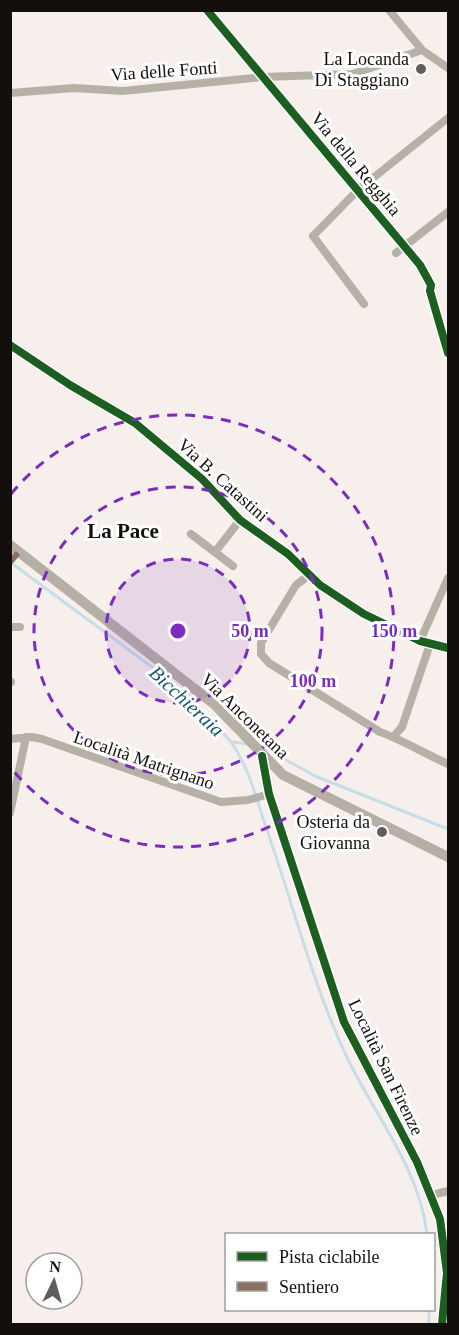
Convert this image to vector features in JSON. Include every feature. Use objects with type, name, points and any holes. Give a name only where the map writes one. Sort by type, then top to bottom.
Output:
[{"type":"main road","name":"Via Anconetana","points":[[10,545],[214,704],[246,735],[262,756],[294,782],[448,857]]},
{"type":"street","name":"Via della Regghia","points":[[207,10],[406,246],[431,285],[430,291],[448,353]]},
{"type":"street","points":[[389,10],[422,50],[448,68]]},
{"type":"street","name":"Via delle Fonti","points":[[10,93],[74,88],[123,91],[263,77],[352,74],[422,50]]},
{"type":"street","points":[[364,304],[313,236],[358,190],[448,118]]},
{"type":"street","points":[[396,253],[448,212]]},
{"type":"street","name":"Via B. Catastini","points":[[10,345],[135,423],[202,479],[240,520],[288,554],[308,576],[364,614],[420,641],[448,648]]},
{"type":"street","points":[[214,552],[240,520]]},
{"type":"street","points":[[191,534],[233,566]]},
{"type":"street","points":[[308,576],[296,585],[261,643],[261,654],[269,663],[380,732],[394,736],[410,747],[448,764]]},
{"type":"street","points":[[420,641],[448,578]]},
{"type":"street","points":[[10,627],[20,627]]},
{"type":"street","points":[[394,736],[402,727],[430,644]]},
{"type":"street","points":[[10,813],[26,737]]},
{"type":"street","name":"Località Matrignano","points":[[10,739],[26,737],[42,740],[207,799],[232,802],[266,794]]},
{"type":"street","name":"Località San Firenze","points":[[262,756],[266,794],[344,1022],[432,1195],[441,1219],[446,1255],[442,1324]]},
{"type":"street","points":[[432,1195],[448,1191]]},
{"type":"waterway","name":"Bicchieraia","points":[[10,562],[160,673],[231,742],[249,744]]},
{"type":"waterway","points":[[231,742],[252,784],[333,1026],[356,1076],[405,1163],[415,1186],[427,1233]]},
{"type":"waterway","name":"Bicchieraia","points":[[259,745],[315,776],[448,829]]},
{"type":"waterway","points":[[429,1311],[429,1324]]},
{"type":"marked path","points":[[10,562],[18,553]]},
{"type":"cycle path","points":[[207,10],[420,265],[431,285],[430,291],[448,353]]},
{"type":"cycle path","points":[[10,345],[70,385],[135,423],[202,479],[240,520],[288,554],[320,585],[364,614],[420,641],[448,648]]},
{"type":"cycle path","points":[[262,756],[269,794],[344,1022],[417,1162],[440,1219],[447,1273],[442,1324]]},
{"type":"place","name":"La Locanda Di Staggiano","points":[[421,69]]},
{"type":"place","name":"Osteria da Giovanna","points":[[382,832]]},
{"type":"district","name":"La Pace","points":[[123,531]]}]
